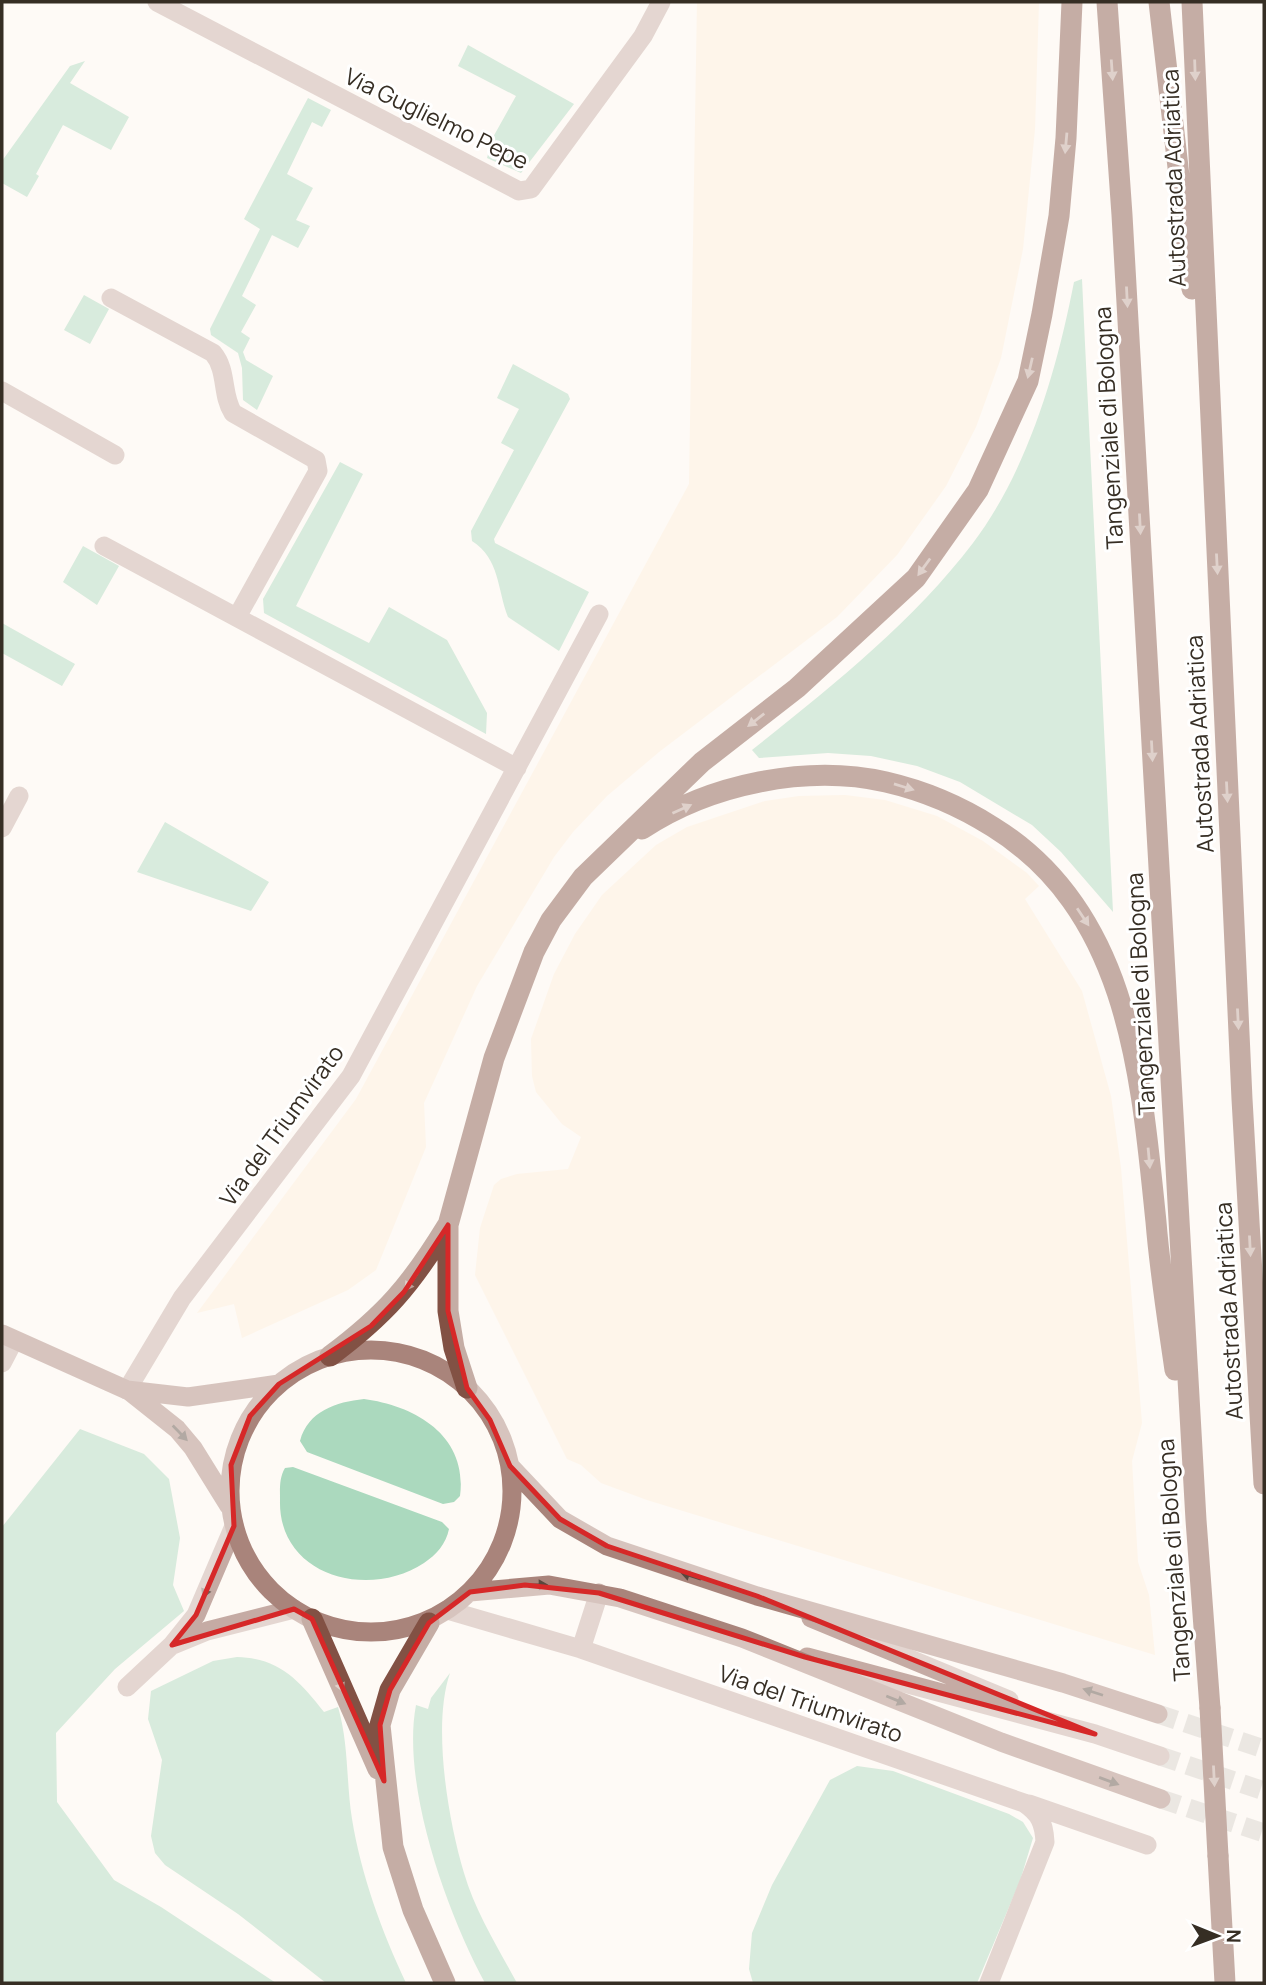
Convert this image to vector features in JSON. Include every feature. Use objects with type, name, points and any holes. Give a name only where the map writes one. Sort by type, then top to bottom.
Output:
[{"type":"highway","points":[[467,1388],[454,1349],[448,1311],[448,1225],[494,1058],[534,952],[568,897],[603,856],[702,762],[797,688],[916,578],[978,490],[1027,381],[1042,314],[1059,216],[1072,2]]},
{"type":"highway","name":"Tangenziale di Bologna","points":[[1107,2],[1123,229],[1225,1983]]},
{"type":"highway","points":[[1159,2],[1211,447]]},
{"type":"highway","name":"Autostrada Adriatica","points":[[1192,2],[1242,1099],[1264,1484]]},
{"type":"highway","points":[[603,856],[646,827],[718,794],[794,778],[832,775],[869,778],[936,797],[970,813],[1010,838],[1040,863],[1070,898],[1090,928],[1110,967],[1125,1011],[1146,1118],[1158,1252],[1196,1520]]},
{"type":"highway","points":[[330,1356],[371,1326],[404,1292],[448,1225]]},
{"type":"highway","points":[[303,1614],[384,1780]]},
{"type":"highway","points":[[429,1623],[390,1690],[380,1725],[384,1780],[396,1857],[413,1910],[445,1983]]},
{"type":"highway","points":[[1215,1983],[1221,1898]]},
{"type":"main road","points":[[8,1337],[127,1390],[185,1438],[233,1517],[256,1570],[303,1614],[359,1633],[408,1630],[429,1623],[470,1592],[490,1568],[507,1528],[511,1508],[510,1466],[490,1420],[467,1388],[433,1365],[402,1354],[364,1350],[330,1356],[305,1367],[278,1384],[250,1416],[231,1465],[233,1517]]},
{"type":"main road","points":[[127,1390],[188,1397],[278,1384]]},
{"type":"main road","name":"Via del Triumvirato","points":[[510,1466],[545,1507],[589,1538],[643,1560],[757,1596],[1063,1683],[1158,1714]]},
{"type":"main road","name":"Via del Triumvirato","points":[[470,1592],[549,1585],[599,1592],[742,1638],[1001,1742],[1161,1799]]},
{"type":"street","name":"Via Guglielmo Pepe","points":[[157,2],[519,191],[531,189],[643,36],[661,2]]},
{"type":"street","points":[[111,298],[213,354],[220,362],[227,402],[233,413],[316,460],[318,471],[237,617]]},
{"type":"street","points":[[2,391],[115,455]]},
{"type":"street","points":[[104,546],[517,768]]},
{"type":"street","name":"Via del Triumvirato","points":[[127,1390],[182,1298],[351,1076],[599,614]]},
{"type":"street","points":[[2,828],[19,796]]},
{"type":"street","points":[[2,1363],[8,1337]]},
{"type":"street","points":[[127,1687],[172,1645],[196,1615],[233,1517]]},
{"type":"street","points":[[581,1649],[599,1592]]},
{"type":"street","name":"Via del Triumvirato","points":[[757,1596],[1095,1734]]},
{"type":"street","name":"Via del Triumvirato","points":[[447,1610],[581,1649],[1147,1845]]},
{"type":"street","points":[[172,1645],[207,1631],[303,1614]]},
{"type":"street","name":"Via del Triumvirato","points":[[742,1638],[1095,1734],[1160,1756]]},
{"type":"street","points":[[989,1983],[1045,1842],[1041,1818],[1024,1803]]},
{"type":"highlighted area","points":[[448,1225],[448,1311],[467,1388],[490,1420],[510,1466],[560,1519],[607,1546],[757,1596],[1095,1734],[805,1657],[599,1593],[525,1585],[470,1592],[429,1623],[390,1690],[380,1725],[384,1781],[312,1619],[294,1609],[172,1645],[196,1615],[234,1526],[231,1465],[250,1416],[279,1384],[371,1326],[404,1292]]},
{"type":"shaded area","points":[[697,2],[1039,2],[1035,129],[1023,249],[1001,358],[976,427],[946,486],[897,555],[837,617],[659,752],[607,796],[554,857],[477,986],[424,1103],[426,1147],[376,1270],[348,1290],[242,1338],[234,1304],[197,1313],[356,1099],[689,484]]},
{"type":"shaded area","points":[[845,795],[885,800],[937,816],[983,841],[1027,873],[1039,886],[1025,899],[1082,991],[1111,1096],[1121,1168],[1142,1423],[1132,1461],[1138,1562],[1149,1595],[1155,1655],[647,1500],[601,1483],[581,1465],[567,1459],[475,1275],[480,1228],[494,1185],[501,1179],[517,1174],[568,1169],[581,1137],[562,1124],[536,1092],[532,1076],[531,1039],[554,974],[575,934],[602,895],[656,845],[687,827],[765,801],[799,796]]},
{"type":"green space","points":[[468,45],[574,104],[521,173],[487,158],[492,139],[516,96],[458,66]]},
{"type":"green space","points":[[85,61],[70,83],[129,117],[111,150],[63,125],[36,174],[39,176],[27,197],[2,183],[2,161],[70,66]]},
{"type":"green space","points":[[308,98],[331,110],[322,127],[312,122],[287,174],[313,188],[296,220],[310,226],[298,248],[272,235],[242,296],[256,305],[241,332],[250,338],[243,352],[246,360],[273,376],[257,410],[243,400],[242,368],[238,353],[211,335],[210,329],[260,229],[244,219]]},
{"type":"green space","points":[[1082,279],[1113,912],[1061,852],[1032,825],[960,782],[917,766],[871,756],[828,753],[759,758],[752,750],[841,678],[897,627],[973,543],[1010,484],[1025,452],[1059,350],[1074,282]]},
{"type":"green space","points":[[84,295],[109,309],[90,344],[64,330]]},
{"type":"green space","points":[[513,364],[568,394],[570,399],[494,539],[495,543],[589,592],[559,651],[508,617],[493,566],[481,548],[472,541],[471,531],[514,450],[501,443],[519,409],[497,398]]},
{"type":"green space","points":[[340,462],[363,474],[296,606],[369,643],[389,607],[447,640],[487,713],[486,734],[264,613],[263,599]]},
{"type":"green space","points":[[83,546],[119,566],[97,605],[63,582]]},
{"type":"green space","points":[[2,623],[75,664],[62,686],[2,653]]},
{"type":"green space","points":[[165,822],[269,882],[251,911],[137,872]]},
{"type":"green space","points":[[364,1399],[402,1409],[419,1417],[447,1441],[456,1457],[460,1475],[460,1496],[454,1502],[443,1504],[307,1452],[300,1441],[309,1422],[316,1415],[343,1403]]},
{"type":"green space","points":[[80,1429],[144,1454],[169,1479],[180,1538],[173,1585],[184,1611],[115,1669],[56,1733],[57,1802],[114,1880],[161,1907],[276,1983],[2,1983],[2,1527]]},
{"type":"green space","points":[[293,1467],[442,1522],[449,1529],[446,1540],[428,1560],[402,1574],[378,1579],[353,1579],[330,1574],[310,1563],[294,1547],[283,1526],[281,1480],[285,1468]]},
{"type":"green space","points":[[237,1657],[252,1658],[276,1666],[297,1681],[324,1712],[338,1707],[344,1735],[352,1819],[361,1861],[381,1923],[406,1983],[326,1983],[238,1914],[165,1865],[155,1853],[151,1836],[162,1760],[148,1719],[151,1691],[213,1661]]},
{"type":"green space","points":[[450,1673],[442,1719],[442,1745],[448,1800],[458,1851],[474,1901],[517,1983],[485,1983],[456,1921],[421,1810],[413,1737],[416,1705],[428,1709],[431,1698]]},
{"type":"green space","points":[[857,1766],[893,1771],[1009,1814],[1023,1822],[1033,1838],[1020,1881],[977,1983],[753,1983],[749,1969],[752,1933],[772,1885],[830,1780]]},
{"type":"tunnel","points":[[1158,1714],[1264,1749]]},
{"type":"tunnel","points":[[1160,1756],[1264,1791]]},
{"type":"tunnel","points":[[1161,1799],[1264,1833]]}]
